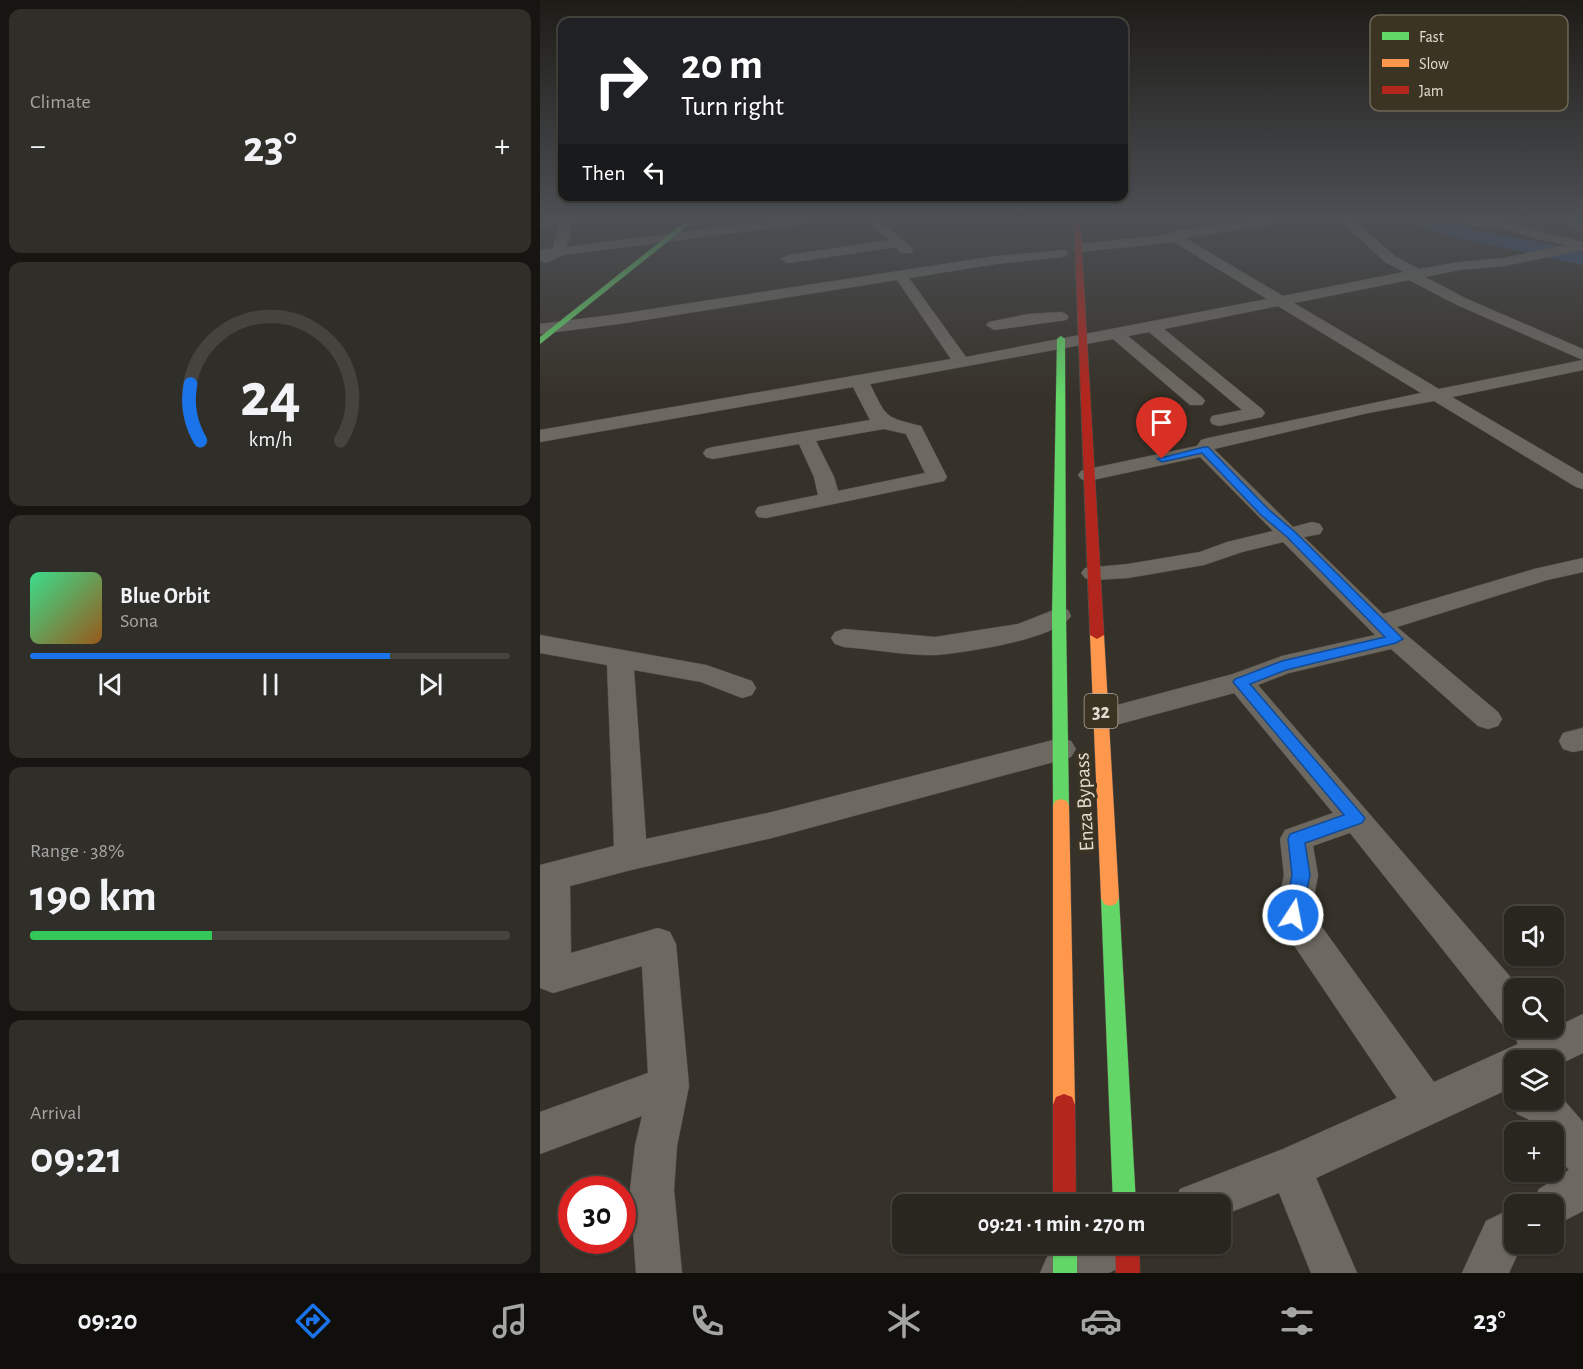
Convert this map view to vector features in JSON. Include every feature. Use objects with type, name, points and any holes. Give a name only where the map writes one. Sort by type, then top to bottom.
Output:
[{"type":"main road","points":[[540,340],[620,277]]},
{"type":"main road","name":"Enza Bypass","points":[[1080,277],[1088,476],[1125,1194]]},
{"type":"main road","name":"Enza Bypass","points":[[1061,312],[1059,616],[1065,1194]]},
{"type":"main road","points":[[1127,1254],[1128,1273]]},
{"type":"street","points":[[540,329],[892,277]]},
{"type":"street","points":[[902,277],[962,363]]},
{"type":"street","points":[[1243,277],[1583,483]]},
{"type":"street","points":[[540,436],[1062,345],[1402,277]]},
{"type":"street","points":[[1418,277],[1462,302],[1583,355]]},
{"type":"street","points":[[994,325],[1061,312]]},
{"type":"street","points":[[1151,326],[1256,413],[1220,420]]},
{"type":"street","points":[[1116,334],[1196,401]]},
{"type":"street","points":[[1088,476],[1204,450],[1209,444],[1368,408],[1583,365]]},
{"type":"street","points":[[859,380],[876,415],[884,423]]},
{"type":"street","points":[[713,453],[884,423],[914,430],[938,477],[766,512]]},
{"type":"street","points":[[805,437],[824,477],[830,499]]},
{"type":"street","points":[[1204,450],[1264,512],[1302,532],[1387,631],[1488,719]]},
{"type":"street","points":[[1093,573],[1128,571],[1204,558],[1235,547],[1302,532]]},
{"type":"street","points":[[1101,719],[1240,682],[1542,574],[1583,565]]},
{"type":"street","points":[[844,638],[935,646],[968,640],[982,641],[1023,632],[1059,616]]},
{"type":"street","points":[[540,644],[705,674],[742,688]]},
{"type":"street","points":[[620,657],[631,856]]},
{"type":"street","points":[[1240,682],[1504,998]]},
{"type":"street","points":[[659,1273],[652,1190],[656,1146],[669,1086],[658,944],[553,976],[546,879],[631,856],[772,825],[1061,748]]},
{"type":"street","points":[[1356,818],[1296,839],[1301,875],[1293,915],[1427,1107]]},
{"type":"street","points":[[1221,1194],[1290,1168],[1504,1071]]},
{"type":"street","points":[[540,1133],[669,1086]]},
{"type":"street","points":[[1546,1110],[1583,1155]]},
{"type":"street","points":[[1290,1168],[1334,1273]]},
{"type":"street","points":[[1564,1198],[1583,1186]]},
{"type":"street","points":[[1485,1273],[1504,1236]]},
{"type":"street","points":[[1064,1265],[1092,1254]]},
{"type":"traffic: fast","points":[[540,341],[620,277]]},
{"type":"traffic: fast","points":[[1061,339],[1059,616],[1061,806]]},
{"type":"traffic: fast","points":[[1110,898],[1125,1194]]},
{"type":"traffic: fast","points":[[1065,1254],[1065,1273]]},
{"type":"traffic: slow","points":[[1097,635],[1110,898]]},
{"type":"traffic: slow","points":[[1061,806],[1064,1105]]},
{"type":"traffic: jam","points":[[1080,277],[1097,635]]},
{"type":"traffic: jam","points":[[1064,1105],[1065,1194]]},
{"type":"traffic: jam","points":[[1127,1254],[1128,1273]]},
{"type":"route","points":[[1162,459],[1204,450],[1264,512],[1291,534],[1378,624],[1396,639],[1282,666],[1240,682],[1356,818],[1296,839],[1301,875],[1293,915]]}]
